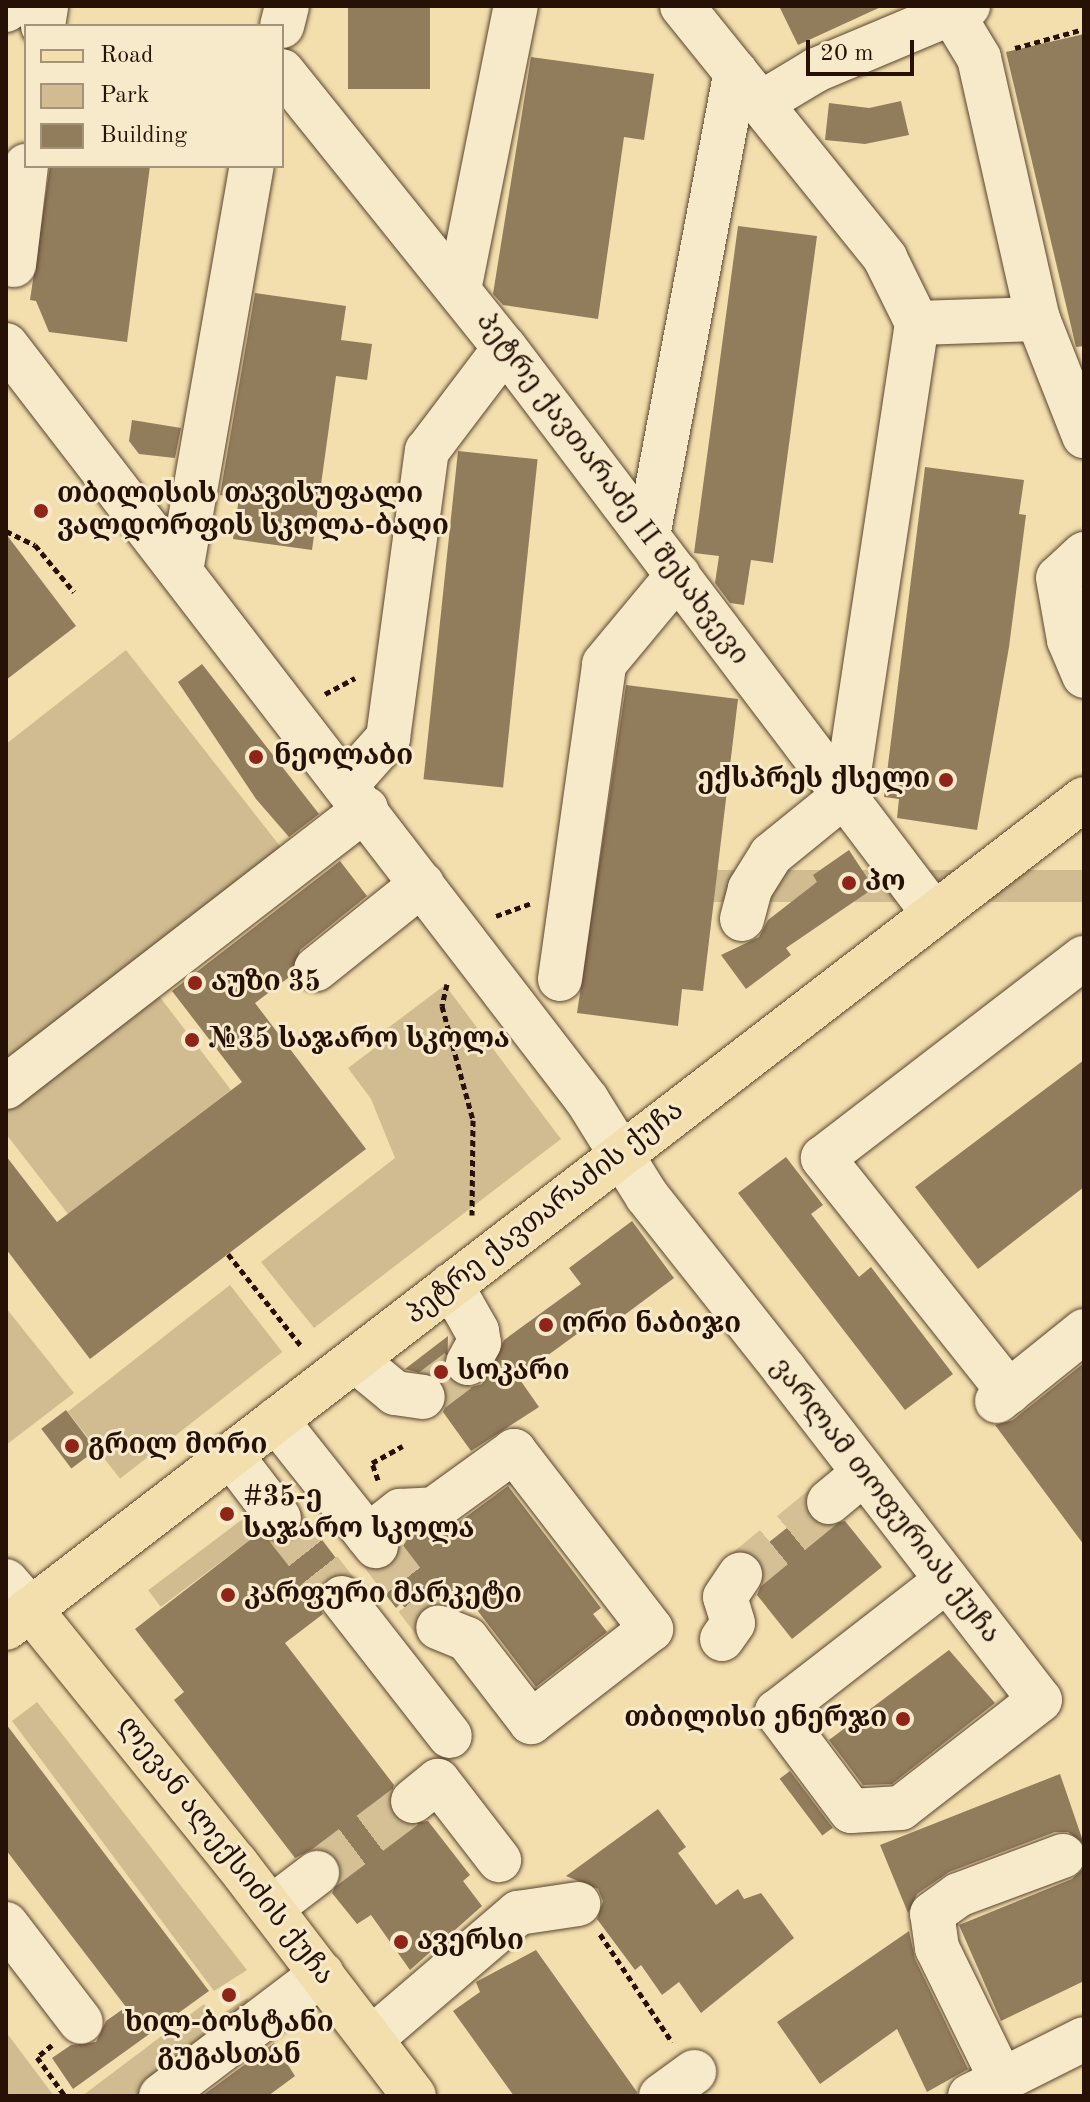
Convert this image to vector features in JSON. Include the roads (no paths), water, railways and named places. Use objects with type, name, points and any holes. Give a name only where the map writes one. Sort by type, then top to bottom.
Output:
[{"type":"main road","name":"პეტრე ქავთარაძის ქუჩა","points":[[14,1606],[231,1455],[1084,799]]},
{"type":"main road","name":"ლევან ალექსიძის ქუჩა","points":[[14,1606],[271,1908],[414,2096]]},
{"type":"street","points":[[459,290],[516,6]]},
{"type":"street","points":[[682,6],[885,258],[917,323],[846,794],[771,855],[750,889],[742,919]]},
{"type":"street","points":[[748,87],[816,70],[961,11],[979,58],[1038,319],[1084,436]]},
{"type":"street","name":"პეტრე ქავთარაძე II შესახვევი","points":[[284,73],[505,348],[934,914]]},
{"type":"street","points":[[648,536],[748,87]]},
{"type":"street","points":[[14,265],[26,168]]},
{"type":"street","points":[[181,571],[252,168]]},
{"type":"street","points":[[917,323],[1038,319]]},
{"type":"street","name":"ვარლამ თოფურიას ქუჩა","points":[[6,345],[422,884],[623,1153],[647,1196],[864,1473],[947,1580],[1040,1700],[901,1808],[851,1811],[777,1712],[947,1580]]},
{"type":"street","points":[[6,1087],[356,797],[388,738],[427,451],[505,348]]},
{"type":"street","points":[[1084,554],[1058,578],[1069,640],[1084,676]]},
{"type":"street","points":[[560,979],[604,664],[678,575]]},
{"type":"street","points":[[316,969],[422,884]]},
{"type":"street","points":[[1084,958],[823,1158],[1003,1396],[1084,1331]]},
{"type":"street","points":[[451,1285],[477,1331],[479,1343],[468,1363]]},
{"type":"street","points":[[355,1360],[395,1393],[423,1397]]},
{"type":"street","points":[[276,1420],[382,1533],[400,1511],[434,1509],[514,1451],[651,1629],[531,1722],[467,1639],[438,1627]]},
{"type":"street","points":[[231,1455],[279,1518]]},
{"type":"street","points":[[829,1502],[864,1473]]},
{"type":"street","points":[[722,1639],[733,1623],[725,1597],[740,1575]]},
{"type":"street","points":[[342,1598],[450,1736]]},
{"type":"street","points":[[413,1801],[438,1781],[499,1860]]},
{"type":"street","points":[[1063,1856],[958,1895],[932,1914],[937,1948],[985,2087],[1084,2039]]},
{"type":"street","points":[[271,1908],[317,1873]]},
{"type":"street","points":[[371,2039],[518,1913],[578,1904]]},
{"type":"street","points":[[6,1924],[81,2022]]},
{"type":"street","points":[[161,2096],[322,1974]]},
{"type":"tunnel","points":[[423,1397],[468,1363]]},
{"type":"tunnel","points":[[740,1575],[829,1502]]},
{"type":"tunnel","points":[[279,1518],[342,1598]]},
{"type":"tunnel","points":[[376,1546],[438,1627]]},
{"type":"tunnel","points":[[317,1873],[413,1801]]},
{"type":"place","name":"თბილისის თავისუფალი ვალდორფის სკოლა-ბაღი","points":[[41,511]]},
{"type":"place","name":"ნეოლაბი","points":[[256,757]]},
{"type":"place","name":"ექსპრეს ქსელი","points":[[946,780]]},
{"type":"place","name":"პო","points":[[849,883]]},
{"type":"place","name":"აუზი 35","points":[[195,983]]},
{"type":"place","name":"№35 საჯარო სკოლა","points":[[192,1040]]},
{"type":"place","name":"ორი ნაბიჯი","points":[[546,1325]]},
{"type":"place","name":"სოკარი","points":[[441,1372]]},
{"type":"place","name":"გრილ მორი","points":[[72,1446]]},
{"type":"place","name":"#35-ე საჯარო სკოლა","points":[[227,1514]]},
{"type":"place","name":"კარფური მარკეტი","points":[[228,1595]]},
{"type":"place","name":"თბილისი ენერჯი","points":[[903,1719]]},
{"type":"place","name":"ავერსი","points":[[401,1942]]},
{"type":"place","name":"ხილ-ბოსტანი გუგასთან","points":[[229,1995]]}]
